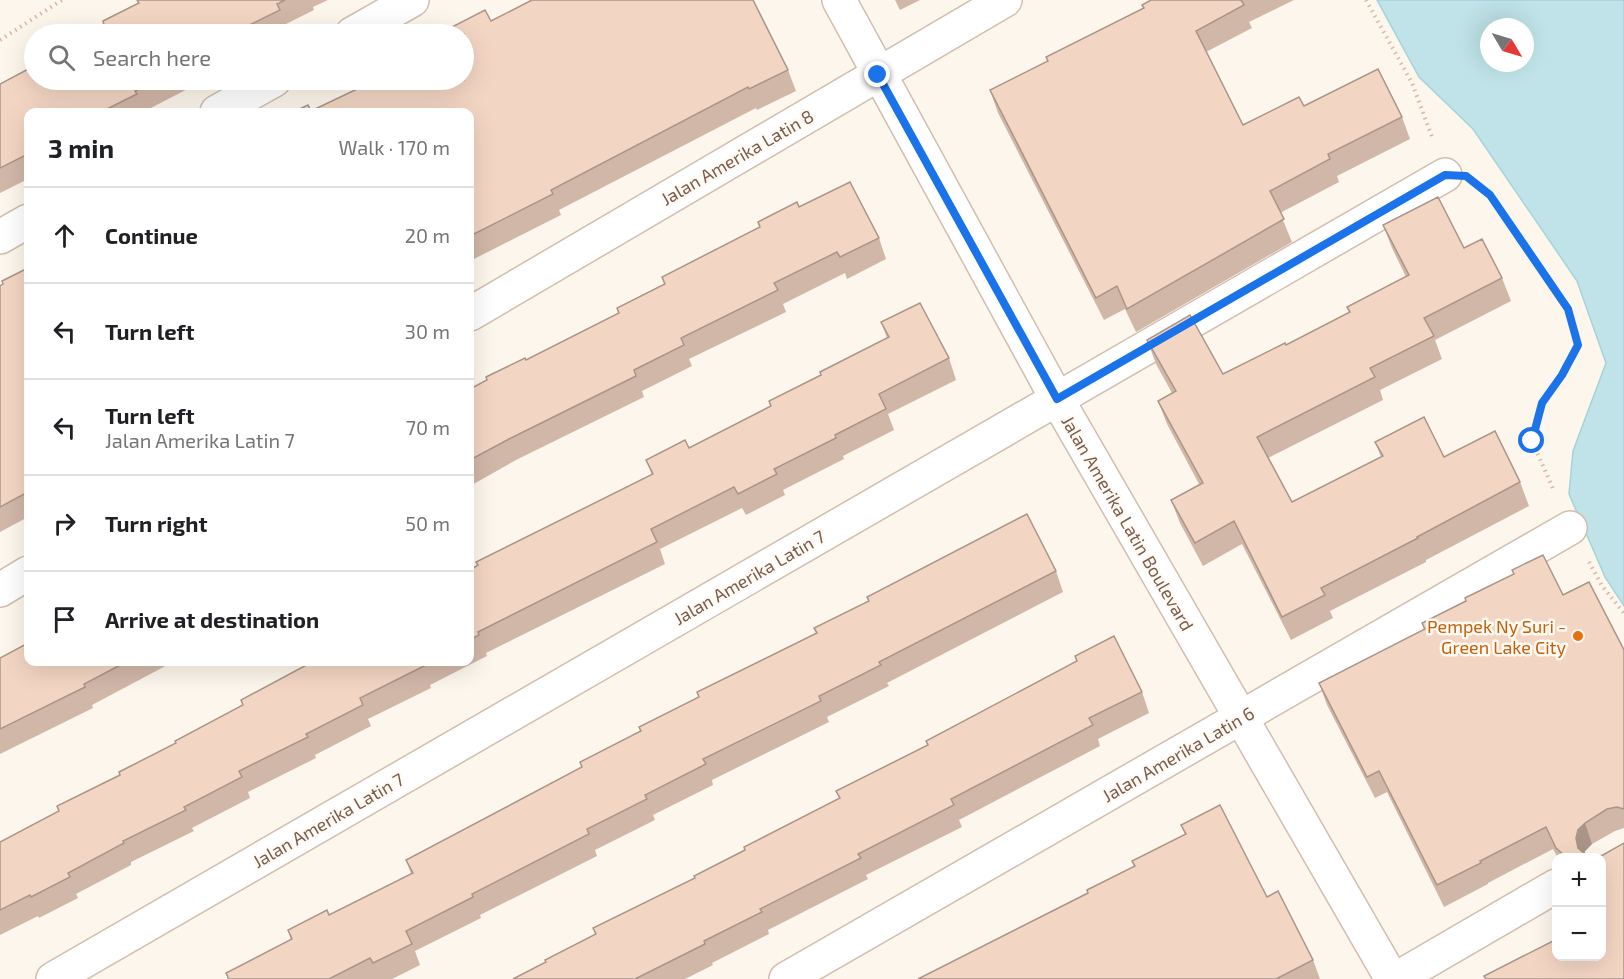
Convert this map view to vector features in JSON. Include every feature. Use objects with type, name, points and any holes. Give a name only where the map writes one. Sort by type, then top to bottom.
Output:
[{"type":"street","points":[[370,24],[412,0]]},
{"type":"street","name":"Jalan Amerika Latin Boulevard","points":[[839,0],[1057,399],[1240,718],[1394,979]]},
{"type":"street","name":"Jalan Amerika Latin 8","points":[[474,312],[1005,0]]},
{"type":"street","points":[[224,108],[256,90]]},
{"type":"street","name":"Jalan Amerika Latin 7","points":[[53,979],[1445,175]]},
{"type":"street","points":[[0,237],[24,223]]},
{"type":"street","name":"Jalan Amerika Latin 6","points":[[786,979],[1570,528]]},
{"type":"street","points":[[0,590],[24,575]]},
{"type":"street","points":[[1394,979],[1552,889]]},
{"type":"path","points":[[25,24],[62,0]]},
{"type":"path","points":[[1366,0],[1412,83],[1445,175],[1466,176],[1490,195],[1568,309],[1578,345],[1562,375],[1542,403],[1532,441],[1570,528],[1602,586],[1624,613]]},
{"type":"path","points":[[0,40],[24,25]]},
{"type":"water","points":[[1377,0],[1624,0],[1624,606],[1605,577],[1569,494],[1573,451],[1606,363],[1577,281],[1473,129],[1419,77]]},
{"type":"building","points":[[137,0],[285,0],[277,4],[280,10],[251,24],[104,24],[103,21],[139,3]]},
{"type":"building","points":[[532,0],[753,0],[788,70],[749,89],[748,87],[551,190],[553,194],[474,234],[474,108],[317,108],[355,90],[474,90],[474,24],[458,24],[485,10],[491,21]]},
{"type":"building","points":[[1151,0],[1241,0],[1244,5],[1196,31],[1243,125],[1299,97],[1304,106],[1378,69],[1402,117],[1328,154],[1330,159],[1270,191],[1284,219],[1127,309],[1117,286],[1096,298],[990,90],[1048,61],[1046,57],[1144,8],[1142,5]]},
{"type":"building","points":[[24,71],[24,90],[137,90],[135,91],[137,94],[109,108],[24,108],[24,156],[0,168],[0,84]]},
{"type":"building","points":[[850,182],[879,238],[840,257],[837,252],[774,283],[778,290],[681,338],[684,345],[634,370],[636,376],[474,458],[474,387],[487,380],[486,377],[525,358],[526,360],[619,313],[617,308],[665,284],[662,277],[760,227],[758,222],[797,202],[799,207]]},
{"type":"building","points":[[1438,197],[1464,248],[1482,239],[1502,278],[1424,318],[1434,336],[1370,368],[1375,377],[1257,437],[1292,502],[1383,456],[1375,442],[1424,417],[1444,457],[1495,431],[1520,482],[1321,588],[1325,595],[1282,617],[1234,521],[1195,543],[1171,500],[1203,483],[1158,401],[1176,391],[1147,340],[1190,315],[1223,374],[1285,343],[1286,345],[1350,312],[1347,307],[1409,275],[1383,225]]},
{"type":"building","points":[[24,270],[24,494],[0,507],[0,286],[3,284],[2,281]]},
{"type":"building","points":[[920,303],[949,358],[879,394],[886,409],[835,435],[836,438],[774,469],[777,474],[738,494],[734,487],[651,529],[657,542],[478,632],[479,635],[474,638],[474,568],[478,565],[476,562],[653,474],[646,460],[685,440],[689,448],[771,406],[769,401],[889,337],[881,322]]},
{"type":"building","points":[[1027,514],[1056,571],[879,662],[881,665],[819,696],[821,701],[703,759],[706,764],[645,795],[647,799],[587,829],[589,834],[406,931],[412,944],[373,963],[370,958],[329,979],[229,979],[226,973],[292,939],[288,930],[327,910],[329,915],[413,873],[406,860],[582,767],[580,762],[641,731],[639,727],[699,697],[697,692],[817,633],[814,628],[869,601],[867,597]]},
{"type":"building","points":[[1543,555],[1563,595],[1589,582],[1624,650],[1624,809],[1617,807],[1607,809],[1578,830],[1576,838],[1578,848],[1584,853],[1562,853],[1556,848],[1546,827],[1437,885],[1379,771],[1367,777],[1319,683],[1425,629],[1422,623],[1466,601],[1465,598],[1514,574],[1512,570]]},
{"type":"building","points":[[1114,636],[1142,692],[1089,718],[1093,725],[951,799],[954,805],[858,854],[861,858],[760,909],[762,912],[704,941],[705,944],[635,979],[513,979],[596,934],[593,928],[695,878],[694,876],[745,850],[744,847],[840,798],[836,791],[928,745],[926,741],[1077,661],[1075,656]]},
{"type":"building","points":[[24,645],[24,666],[118,666],[84,684],[85,687],[0,729],[0,658]]},
{"type":"building","points":[[305,666],[424,666],[360,698],[363,705],[306,734],[308,737],[239,771],[242,777],[184,807],[186,810],[123,841],[124,843],[68,873],[70,877],[0,910],[0,842],[59,811],[57,806],[120,775],[119,772],[243,705],[241,700]]},
{"type":"building","points":[[1220,805],[1267,897],[1278,891],[1313,960],[1276,979],[918,979],[1088,893],[1087,890],[1135,866],[1132,861],[1186,834],[1181,825]]},
{"type":"building","points":[[1624,843],[1624,979],[1486,979],[1484,976],[1552,942],[1552,961],[1606,961],[1606,853]]},
{"type":"place","name":"Pempek Ny Suri - Green Lake City","points":[[1578,636]]},
{"type":"route","points":[[878,75],[1057,399],[1445,175],[1466,176],[1490,195],[1568,309],[1578,345],[1562,375],[1542,403],[1532,441]]}]
